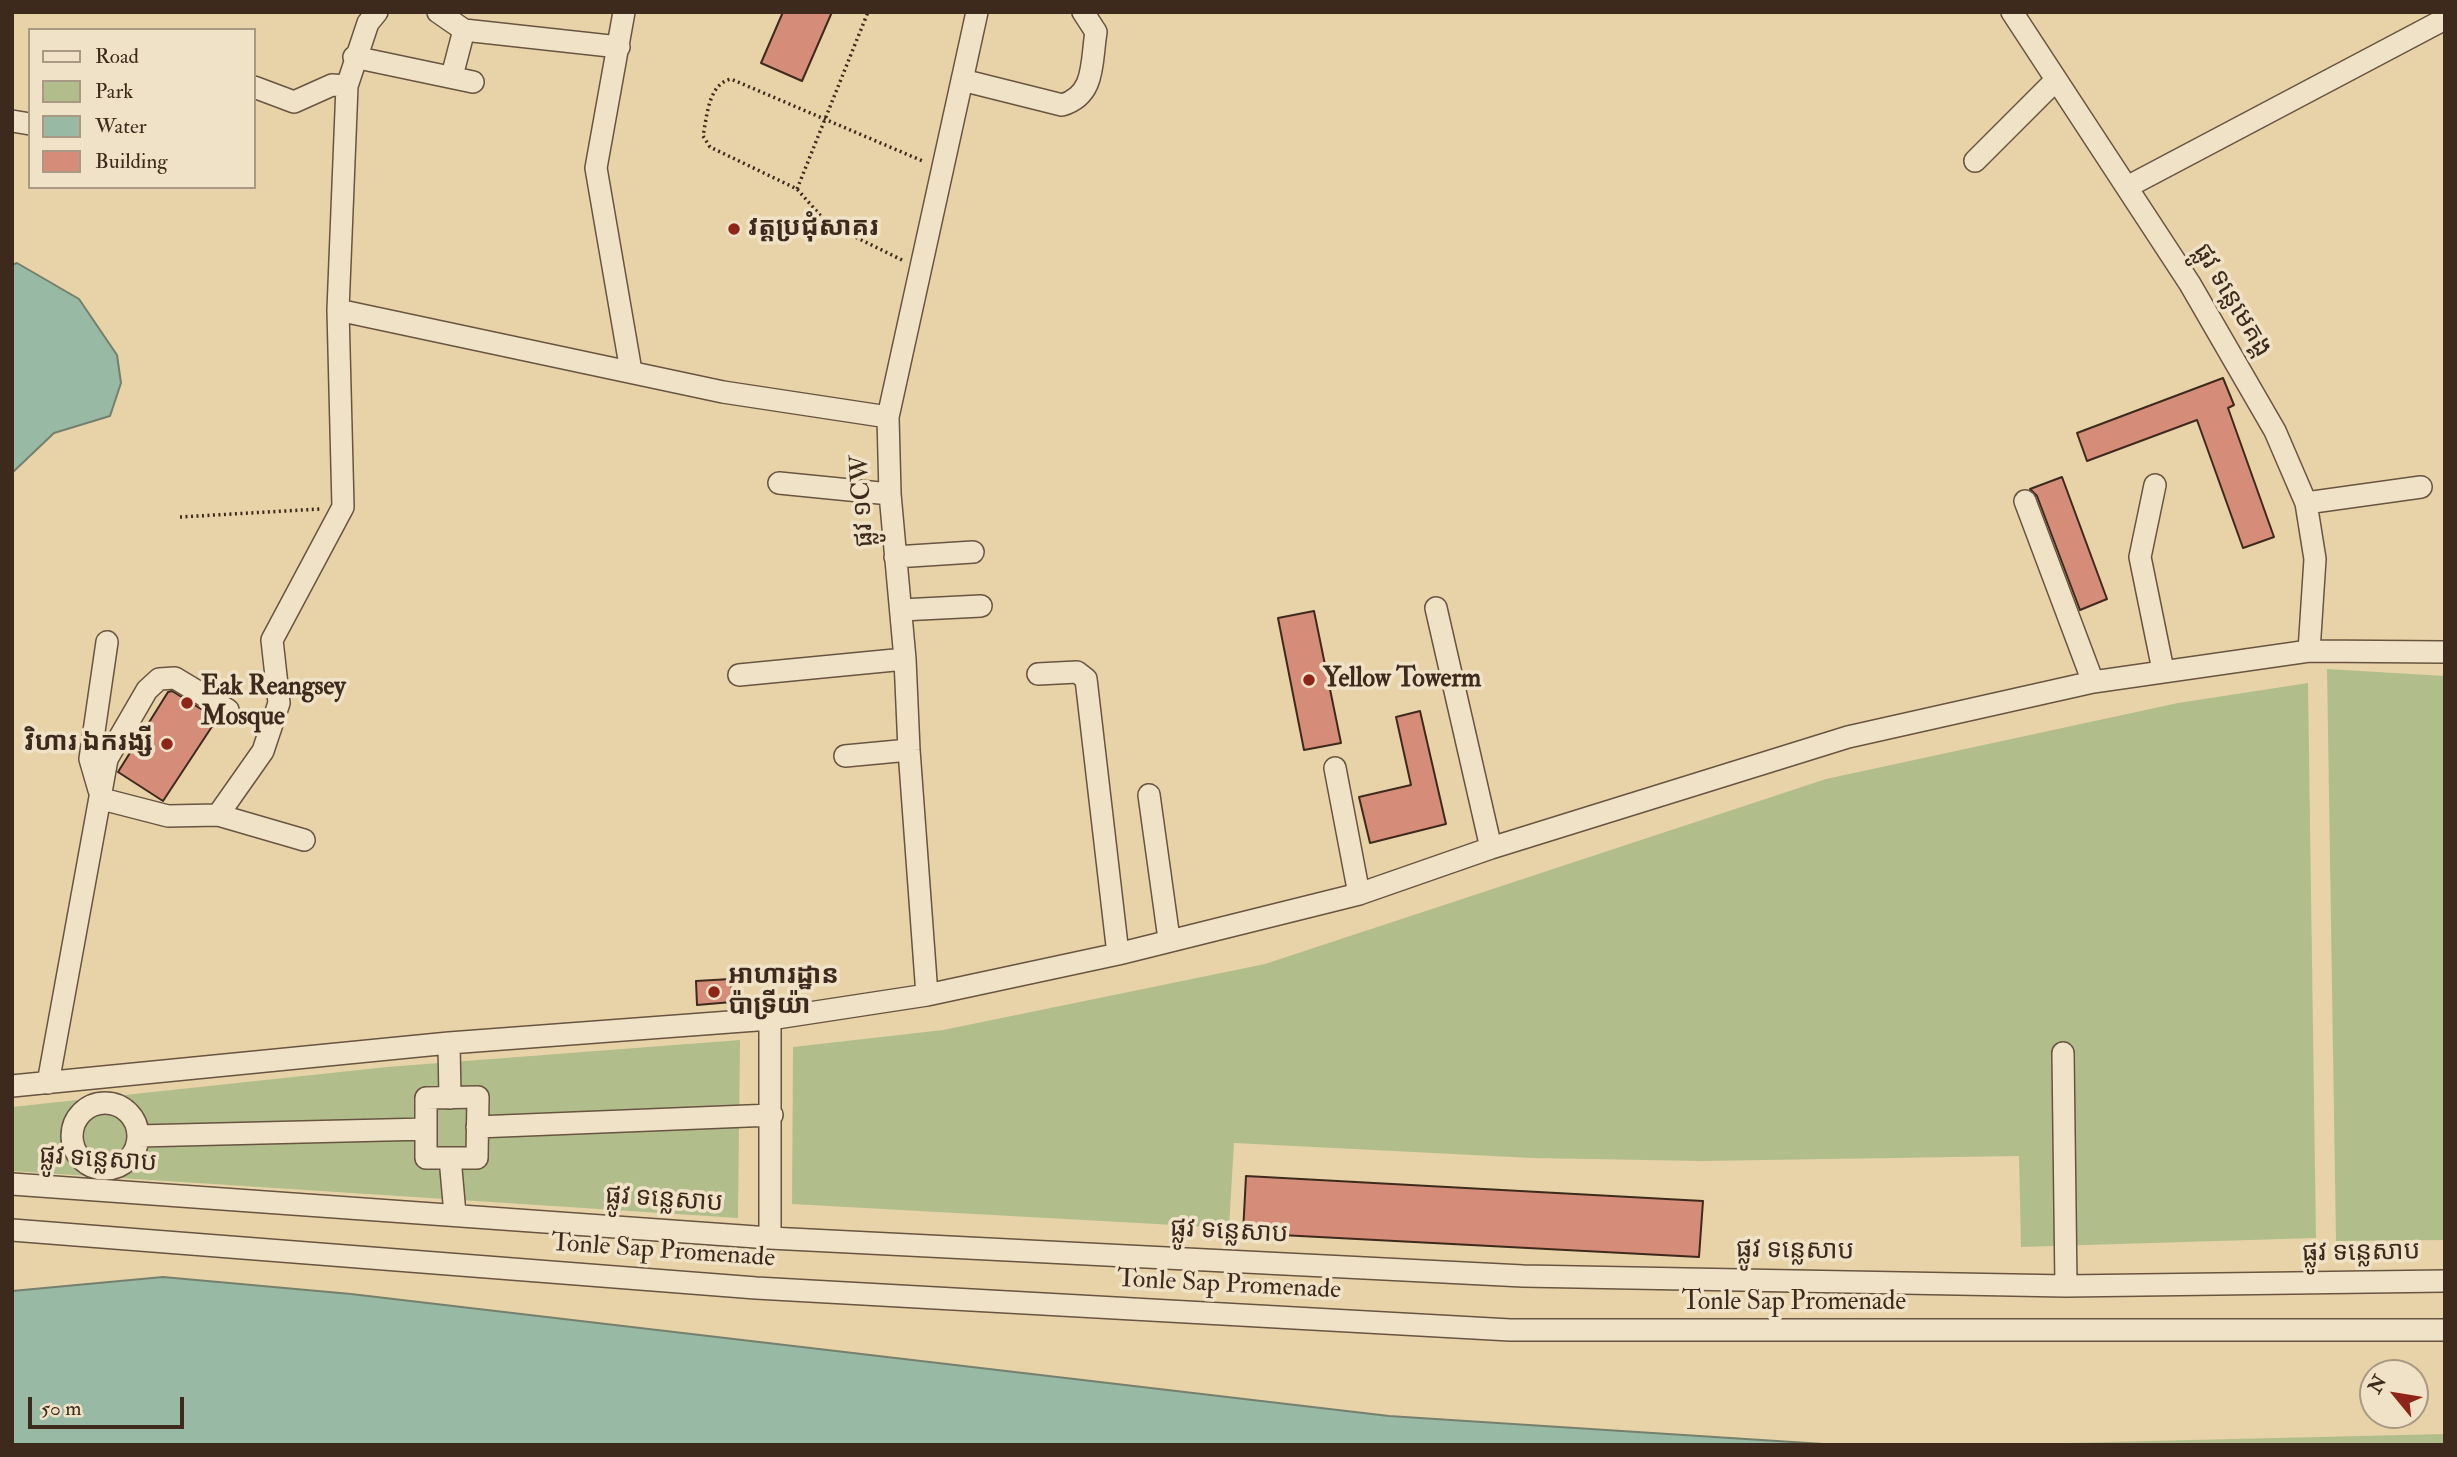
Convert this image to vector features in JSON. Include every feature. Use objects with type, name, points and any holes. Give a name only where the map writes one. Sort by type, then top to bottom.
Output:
[{"type":"street","points":[[218,816],[263,751],[279,703],[272,640],[343,507],[338,310],[347,86],[354,57],[368,23],[377,12]]},
{"type":"street","points":[[438,12],[464,30],[619,47]]},
{"type":"street","points":[[624,12],[596,168],[631,371]]},
{"type":"street","name":"ផ្លូវ ១CW","points":[[927,995],[905,659],[890,494],[888,417],[977,12]]},
{"type":"street","points":[[962,80],[1062,105],[1077,100],[1087,88],[1096,32],[1083,12]]},
{"type":"street","name":"ផ្លូវ ទន្លេមេគង្គ","points":[[2012,12],[2190,284],[2275,431],[2306,503],[2315,559],[2309,651]]},
{"type":"street","points":[[2127,187],[2445,19]]},
{"type":"street","points":[[452,76],[464,30]]},
{"type":"street","points":[[354,57],[473,82]]},
{"type":"street","points":[[1975,161],[2056,80]]},
{"type":"street","points":[[256,88],[295,102],[332,85],[347,86]]},
{"type":"street","points":[[338,310],[723,392],[888,417]]},
{"type":"street","points":[[779,483],[890,494]]},
{"type":"street","points":[[2155,485],[2140,557],[2163,670]]},
{"type":"street","points":[[2306,503],[2421,487]]},
{"type":"street","points":[[2025,500],[2093,682]]},
{"type":"street","points":[[895,556],[974,552]]},
{"type":"street","points":[[901,610],[981,607]]},
{"type":"street","points":[[1436,608],[1491,848]]},
{"type":"street","points":[[102,799],[90,759],[107,642]]},
{"type":"street","points":[[12,1086],[449,1043],[770,1019],[927,995],[1118,954],[1169,939],[1359,894],[1491,848],[1848,737],[2093,682],[2163,670],[2309,651],[2445,652]]},
{"type":"street","points":[[739,675],[905,659]]},
{"type":"street","points":[[1038,674],[1077,672],[1086,679],[1118,954]]},
{"type":"street","points":[[48,1083],[102,799],[107,759],[147,690],[159,679],[174,678],[228,710]]},
{"type":"street","points":[[845,756],[909,750]]},
{"type":"street","points":[[1335,768],[1359,894]]},
{"type":"street","points":[[1149,795],[1169,939]]},
{"type":"street","points":[[102,799],[168,816],[218,816],[303,840]]},
{"type":"street","points":[[770,1019],[770,1238]]},
{"type":"street","points":[[449,1043],[450,1098]]},
{"type":"street","points":[[2063,1053],[2066,1286]]},
{"type":"street","points":[[101,1076],[103,1103]]},
{"type":"street","points":[[478,1097],[477,1158],[426,1158],[426,1098],[450,1098],[478,1097]]},
{"type":"street","points":[[103,1103],[118,1105],[129,1113],[138,1136],[131,1156],[103,1179],[79,1156],[71,1135],[83,1110],[103,1103]]},
{"type":"street","points":[[477,1127],[772,1115]]},
{"type":"street","points":[[138,1136],[426,1129]]},
{"type":"street","points":[[450,1158],[455,1214]]},
{"type":"street","name":"ផ្លូវ ទន្លេសាប","points":[[12,1184],[103,1179],[455,1214],[770,1238],[1523,1276],[2066,1286],[2445,1281]]},
{"type":"street","name":"Tonle Sap Promenade","points":[[12,1230],[756,1288],[1510,1330],[2445,1330]]},
{"type":"path","points":[[797,189],[868,12]]},
{"type":"path","points":[[921,270],[827,223],[797,189],[710,147],[703,136],[714,92],[723,81],[731,79],[943,170]]},
{"type":"path","points":[[180,517],[343,507]]},
{"type":"green space","points":[[2327,669],[2445,676],[2445,1240],[2336,1241]]},
{"type":"green space","points":[[2308,683],[2316,1238],[2021,1247],[2019,1156],[1702,1161],[1532,1158],[1234,1143],[1229,1228],[792,1204],[793,1047],[943,1030],[1265,964],[1826,779],[2178,703]]},
{"type":"green space","points":[[740,1040],[738,1218],[12,1171],[12,1107],[387,1067]]},
{"type":"green space","points":[[2445,1434],[2445,1445],[1980,1445]]},
{"type":"water","points":[[17,263],[79,299],[117,355],[121,383],[110,416],[54,433],[12,473],[12,265]]},
{"type":"water","points":[[163,1277],[351,1294],[1389,1416],[1839,1445],[12,1445],[12,1291]]},
{"type":"building","points":[[783,12],[832,12],[802,81],[761,63]]},
{"type":"building","points":[[2223,378],[2234,405],[2228,408],[2274,537],[2243,548],[2197,420],[2087,461],[2077,433]]},
{"type":"building","points":[[2062,477],[2107,599],[2080,610],[2037,496],[2030,489]]},
{"type":"building","name":"Yellow Towerm","points":[[1314,611],[1341,743],[1304,750],[1278,618]]},
{"type":"building","name":"វិហារ ឯករង្សី","points":[[172,691],[217,719],[163,801],[118,772],[168,692]]},
{"type":"building","points":[[1420,711],[1446,824],[1370,843],[1359,797],[1411,785],[1396,717]]},
{"type":"building","name":"អាហារដ្ឋាន ប៉ាទ្រីយ៉ា","points":[[731,979],[732,1002],[697,1005],[696,981]]},
{"type":"building","points":[[1246,1176],[1703,1201],[1699,1257],[1243,1233]]},
{"type":"place","name":"វត្តប្រជុំសាគរ","points":[[734,229]]},
{"type":"place","name":"Yellow Towerm","points":[[1309,680]]},
{"type":"place","name":"Eak Reangsey Mosque","points":[[187,703]]},
{"type":"place","name":"វិហារ ឯករង្សី","points":[[167,744]]},
{"type":"place","name":"អាហារដ្ឋាន ប៉ាទ្រីយ៉ា","points":[[714,992]]}]
